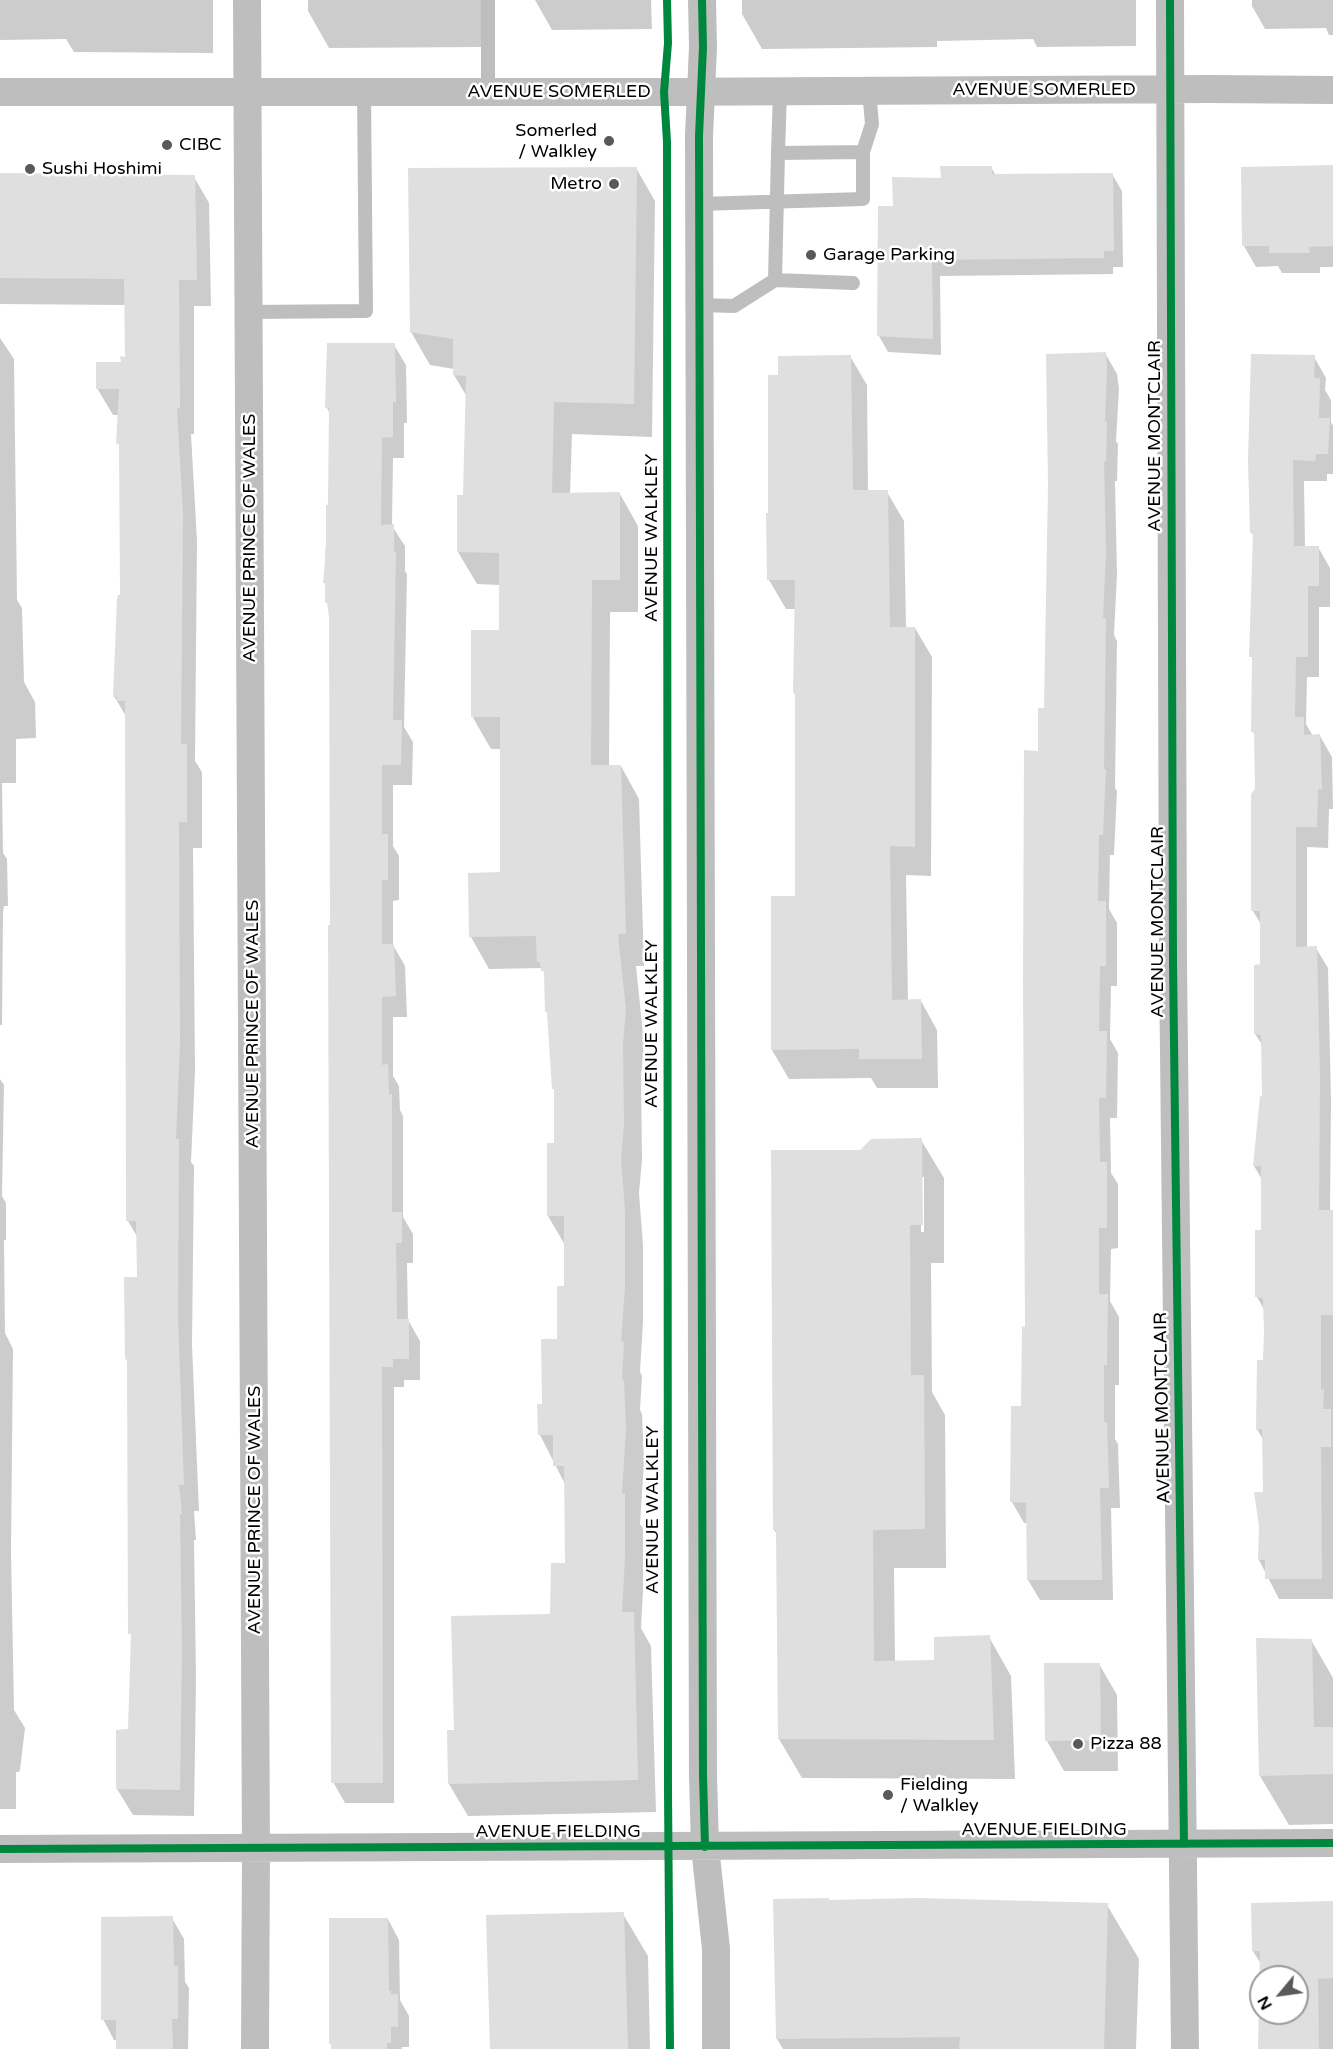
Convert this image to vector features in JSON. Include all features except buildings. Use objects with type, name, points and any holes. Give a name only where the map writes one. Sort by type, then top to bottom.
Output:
[{"type":"street","name":"AVENUE PRINCE OF WALES","points":[[247,0],[255,2049]]},
{"type":"street","points":[[702,0],[699,305],[703,1763],[705,1846],[716,1949],[716,2049]]},
{"type":"street","name":"AVENUE MONTCLAIR","points":[[1170,0],[1173,950],[1185,2049]]},
{"type":"street","name":"AVENUE SOMERLED","points":[[0,92],[1333,90]]},
{"type":"street","name":"AVENUE FIELDING","points":[[0,1849],[1333,1843]]},
{"type":"lane","points":[[488,0],[488,92]]},
{"type":"lane","points":[[699,204],[863,199],[863,152],[872,124],[869,90]]},
{"type":"lane","points":[[775,280],[780,91]]},
{"type":"lane","points":[[249,312],[366,311],[364,92]]},
{"type":"lane","points":[[778,153],[863,152]]},
{"type":"lane","points":[[699,305],[734,306],[775,280],[853,283]]},
{"type":"cycle path","name":"AVENUE WALKLEY","points":[[667,0],[668,43],[664,92],[667,142],[670,2049]]},
{"type":"cycle path","points":[[702,0],[703,47],[699,136],[705,1847]]},
{"type":"cycle path","points":[[1170,0],[1173,962],[1184,1844]]},
{"type":"cycle path","points":[[0,1849],[1333,1843]]},
{"type":"place","name":"Somerled / Walkley","points":[[609,141]]},
{"type":"place","name":"CIBC","points":[[167,145]]},
{"type":"place","name":"Sushi Hoshimi","points":[[30,169]]},
{"type":"place","name":"Metro","points":[[614,184]]},
{"type":"place","name":"Garage Parking","points":[[811,255]]},
{"type":"place","name":"Pizza 88","points":[[1078,1744]]},
{"type":"place","name":"Fielding / Walkley","points":[[888,1795]]}]
